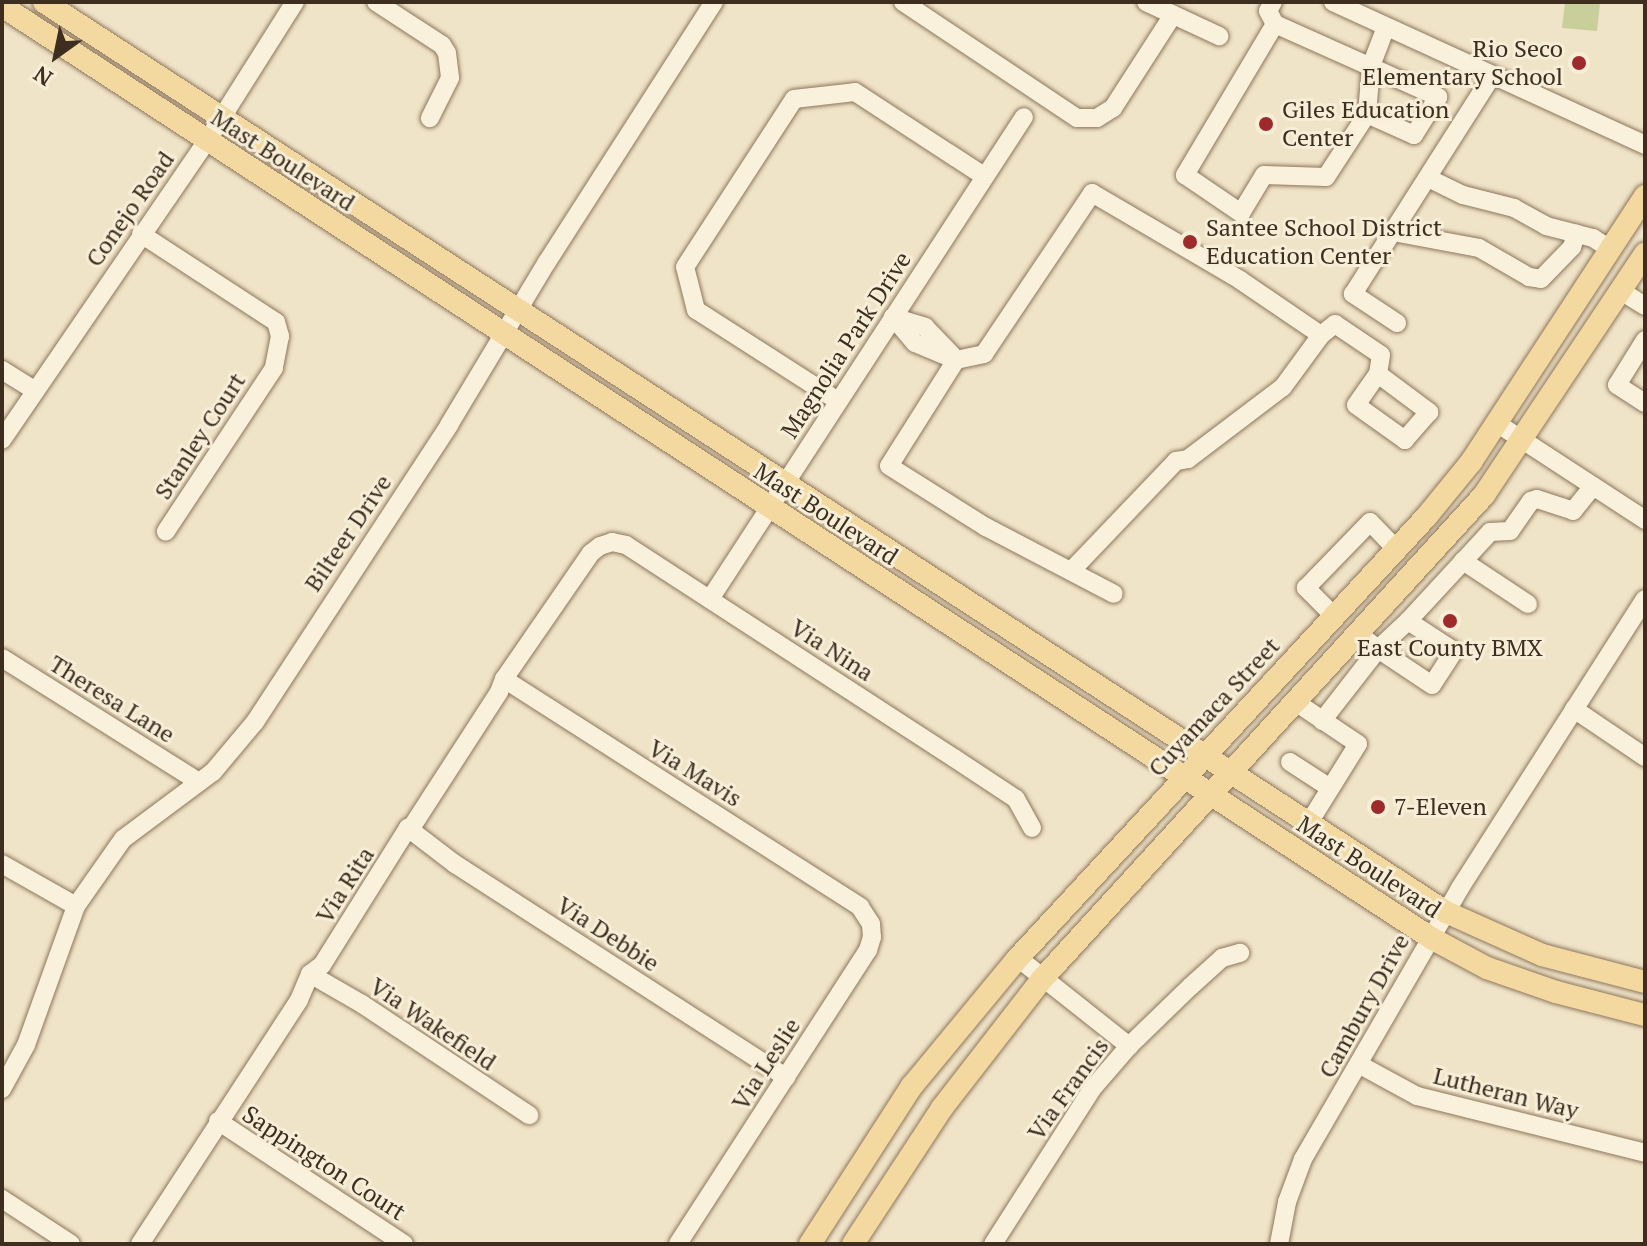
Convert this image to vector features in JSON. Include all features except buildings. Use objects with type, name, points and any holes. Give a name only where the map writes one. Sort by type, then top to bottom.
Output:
[{"type":"main road","name":"Mast Boulevard","points":[[44,2],[1446,912],[1542,955],[1645,982]]},
{"type":"main road","name":"Mast Boulevard","points":[[2,6],[1184,780],[1431,938],[1501,973],[1556,992],[1645,1015]]},
{"type":"main road","name":"Cuyamaca Street","points":[[810,1244],[912,1086],[1018,958],[1396,549],[1463,472],[1498,424],[1645,196]]},
{"type":"main road","points":[[853,1244],[942,1108],[1043,978],[1459,527],[1524,440],[1645,254]]},
{"type":"street","name":"Conejo Road","points":[[2,440],[207,141],[295,2]]},
{"type":"street","points":[[376,2],[442,45],[447,53],[450,78],[430,118]]},
{"type":"street","points":[[903,2],[1077,118],[1097,118],[1113,108],[1173,15]]},
{"type":"street","points":[[1146,2],[1219,36]]},
{"type":"street","points":[[1273,2],[1268,11],[1275,24],[1438,97],[1414,135],[1367,114]]},
{"type":"street","points":[[1333,2],[1645,145]]},
{"type":"street","name":"Bilteer Drive","points":[[2,1089],[14,1071],[76,906],[123,839],[213,772],[255,722],[505,335],[709,4]]},
{"type":"street","points":[[1275,24],[1185,175],[1241,213],[1264,175],[1326,177],[1367,114],[1371,66],[1386,27]]},
{"type":"street","points":[[1397,323],[1353,294],[1492,76]]},
{"type":"street","points":[[838,401],[696,310],[685,267],[794,99],[855,92],[984,176]]},
{"type":"street","name":"Magnolia Park Drive","points":[[710,599],[1024,117]]},
{"type":"street","points":[[1428,178],[1463,195],[1514,208],[1546,226],[1593,238],[1610,249]]},
{"type":"street","points":[[893,317],[915,343],[956,360],[984,354],[1092,193],[1240,280],[1321,335]]},
{"type":"street","points":[[1393,232],[1479,248],[1529,277],[1541,279],[1572,247],[1576,234]]},
{"type":"street","name":"Stanley Court","points":[[141,234],[276,322],[280,336],[274,368],[166,531]]},
{"type":"street","points":[[1621,291],[1645,306]]},
{"type":"street","points":[[1071,571],[1176,461],[1188,459],[1283,387],[1321,335],[1335,324],[1381,355],[1378,374]]},
{"type":"street","points":[[1645,340],[1617,385],[1645,403]]},
{"type":"street","points":[[956,360],[889,466],[986,527],[1114,594]]},
{"type":"street","points":[[2,370],[35,391]]},
{"type":"street","points":[[1498,424],[1645,520]]},
{"type":"street","points":[[1322,721],[1378,649],[1490,532],[1510,531],[1531,501],[1537,499],[1573,511],[1593,486]]},
{"type":"street","points":[[1334,616],[1306,588],[1370,522],[1396,549]]},
{"type":"street","name":"Via Nina","points":[[591,553],[606,544],[626,545],[1016,799],[1032,828]]},
{"type":"street","name":"Via Rita","points":[[140,1244],[299,1000],[310,974],[322,965],[504,679],[591,553]]},
{"type":"street","points":[[1463,561],[1528,604]]},
{"type":"street","name":"Cambury Drive","points":[[1279,1244],[1287,1202],[1303,1159],[1446,912],[1645,599]]},
{"type":"street","points":[[1360,635],[1432,685],[1454,651],[1408,621]]},
{"type":"street","name":"Theresa Lane","points":[[2,658],[197,781]]},
{"type":"street","name":"Via Mavis","points":[[504,679],[860,907]]},
{"type":"street","points":[[1297,703],[1358,744],[1307,819]]},
{"type":"street","points":[[1574,709],[1645,757]]},
{"type":"street","points":[[1290,762],[1330,788]]},
{"type":"street","name":"Via Debbie","points":[[408,828],[466,872],[786,1077]]},
{"type":"street","points":[[2,864],[76,906]]},
{"type":"street","name":"Via Leslie","points":[[678,1244],[871,944],[871,924],[860,907]]},
{"type":"street","name":"Via Francis","points":[[993,1244],[1092,1089],[1129,1046],[1222,958],[1240,953]]},
{"type":"street","points":[[1018,958],[1129,1046]]},
{"type":"street","name":"Via Wakefield","points":[[310,974],[362,1004],[529,1115]]},
{"type":"street","name":"Lutheran Way","points":[[1360,1065],[1417,1096],[1645,1153]]},
{"type":"street","name":"Sappington Court","points":[[218,1121],[404,1244]]},
{"type":"street","points":[[2,1199],[71,1244]]},
{"type":"green space","points":[[1565,2],[1600,4],[1597,31],[1562,28]]},
{"type":"place","name":"Rio Seco Elementary School","points":[[1579,63]]},
{"type":"place","name":"Giles Education Center","points":[[1266,124]]},
{"type":"place","name":"Santee School District Education Center","points":[[1190,242]]},
{"type":"place","name":"East County BMX","points":[[1450,621]]},
{"type":"place","name":"7-Eleven","points":[[1378,807]]}]
